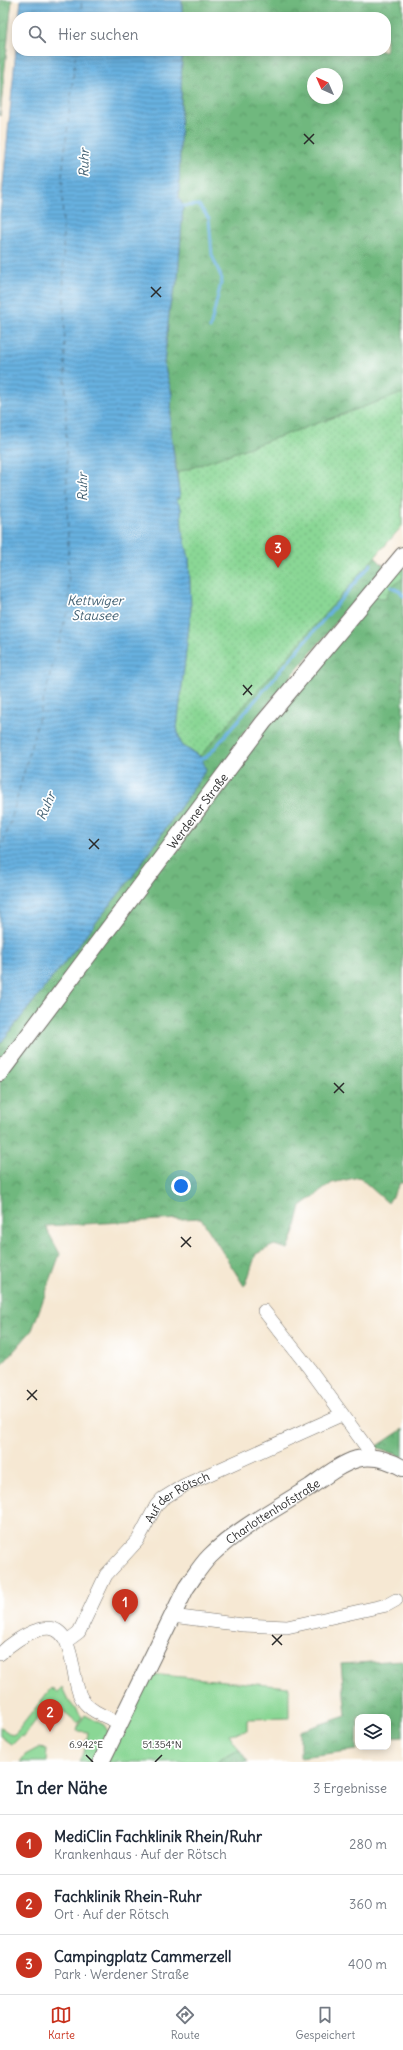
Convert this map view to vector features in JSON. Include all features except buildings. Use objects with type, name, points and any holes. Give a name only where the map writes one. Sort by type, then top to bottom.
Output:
[{"type":"main road","name":"Werdener Straße","points":[[0,1073],[263,723],[403,555]]},
{"type":"main road","name":"Charlottenhofstraße","points":[[101,1762],[172,1616],[198,1570],[223,1544],[339,1468],[356,1459],[370,1457],[383,1459],[403,1468]]},
{"type":"street","points":[[264,1310],[309,1368],[341,1415],[366,1448],[370,1457]]},
{"type":"street","name":"Auf der Rötsch","points":[[67,1641],[79,1632],[106,1575],[138,1540],[156,1506],[162,1499],[184,1486],[221,1468],[341,1415]]},
{"type":"street","points":[[172,1616],[245,1625],[287,1627],[387,1605],[396,1600]]},
{"type":"street","points":[[0,1654],[27,1634],[44,1628],[57,1631],[67,1641],[77,1686],[82,1699],[90,1708],[120,1723]]},
{"type":"green space","points":[[0,0],[12,0],[0,116]]},
{"type":"green space","points":[[182,0],[403,0],[403,393],[177,473],[170,428],[172,394],[164,364],[170,305],[178,278],[183,206],[179,198],[182,56],[391,56],[391,12],[182,12]]},
{"type":"green space","points":[[403,393],[402,526],[200,756],[181,745],[177,728],[191,609],[189,558],[182,530],[181,508],[176,499],[180,498],[177,473]]},
{"type":"green space","points":[[375,557],[384,566],[241,736],[241,742],[0,1066],[0,1044],[132,877],[206,770],[200,756]]},
{"type":"green space","points":[[403,558],[403,578],[391,587],[385,599],[375,596]]},
{"type":"green space","points":[[403,559],[403,1184],[401,1182],[388,1203],[359,1177],[332,1183],[301,1206],[294,1234],[288,1249],[274,1245],[256,1254],[244,1286],[201,1218],[45,1226],[60,1254],[32,1330],[0,1367],[0,1076],[249,746]]},
{"type":"green space","points":[[403,1429],[403,1457],[376,1447]]},
{"type":"green space","points":[[403,1660],[403,1737],[391,1738],[391,1714],[355,1714],[355,1750],[357,1750],[300,1757],[300,1731],[346,1716],[341,1664]]},
{"type":"green space","points":[[150,1674],[289,1687],[289,1718],[247,1719],[247,1731],[229,1734],[239,1749],[216,1762],[106,1762]]},
{"type":"green space","points":[[62,1687],[68,1700],[82,1717],[78,1723],[51,1701],[23,1737],[21,1736],[12,1745],[0,1736],[0,1727],[12,1735],[16,1733],[51,1688],[57,1692]]},
{"type":"green space","points":[[85,1715],[104,1725],[109,1733],[95,1762],[79,1762],[86,1746],[88,1732],[77,1731],[79,1724]]},
{"type":"green space","points":[[38,1748],[47,1749],[46,1762],[20,1762],[25,1755]]},
{"type":"green space","points":[[239,1749],[248,1762],[216,1762]]},
{"type":"water","points":[[21,0],[182,0],[182,12],[20,12]]},
{"type":"water","name":"Kettwiger Stausee","points":[[15,56],[182,56],[179,198],[183,206],[178,278],[170,305],[164,364],[172,394],[170,428],[180,498],[176,499],[181,508],[182,530],[189,558],[191,609],[177,728],[181,745],[202,758],[206,770],[132,877],[0,1044],[0,216]]},
{"type":"waterway","points":[[183,206],[199,205],[209,219],[212,255],[222,279],[210,328]]},
{"type":"waterway","points":[[200,759],[206,757],[213,750],[371,564]]},
{"type":"waterway","points":[[391,587],[400,591],[403,596]]},
{"type":"ferry route","points":[[81,12],[82,0]]},
{"type":"ferry route","points":[[0,851],[10,824],[69,605],[62,176],[75,56]]},
{"type":"place","name":"Campingplatz Cammerzell","points":[[278,568]]},
{"type":"place","name":"MediClin Fachklinik Rhein/Ruhr","points":[[125,1622]]},
{"type":"place","name":"Fachklinik Rhein-Ruhr","points":[[50,1732]]},
{"type":"water label","name":"Ruhr","points":[[84,163]]},
{"type":"water label","name":"Ruhr","points":[[82,487]]},
{"type":"water label","name":"Ruhr","points":[[46,806]]}]
